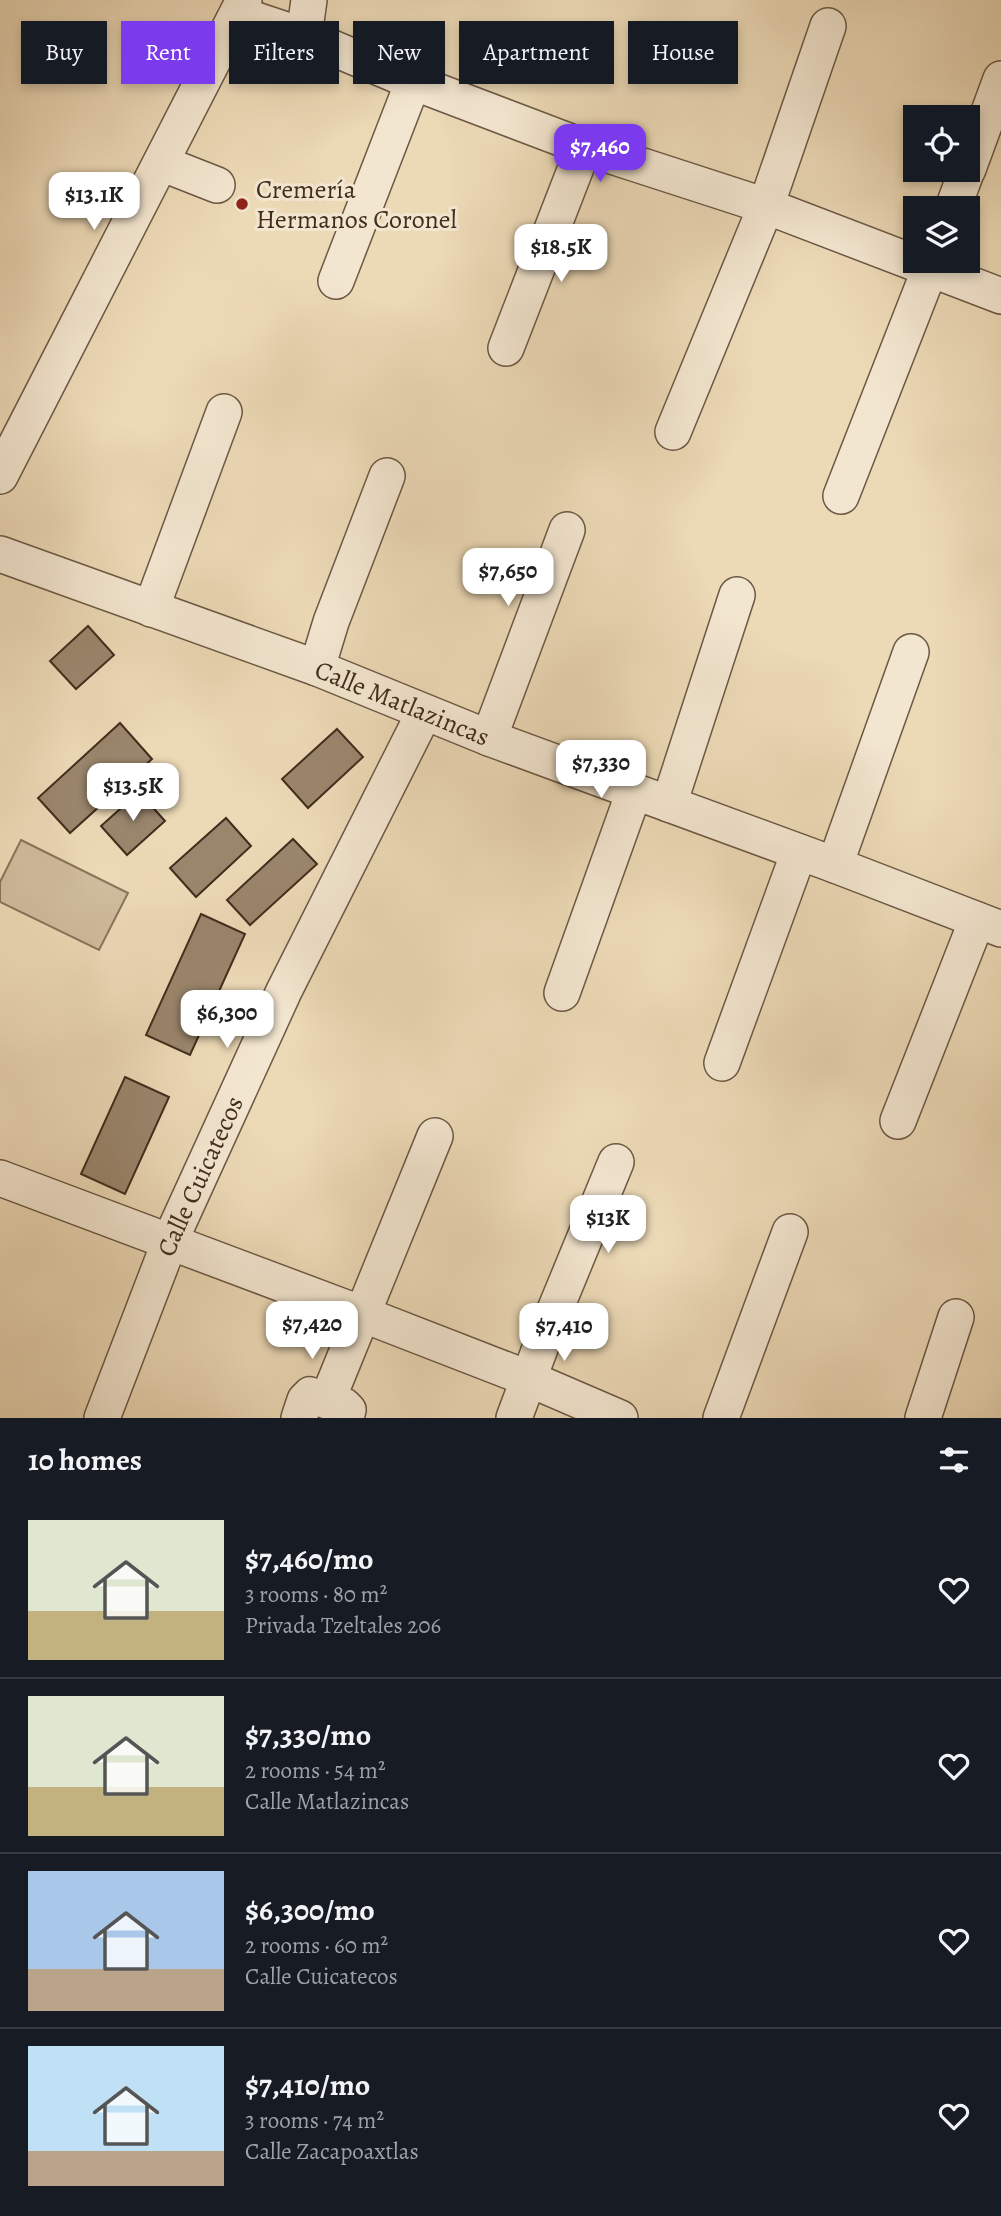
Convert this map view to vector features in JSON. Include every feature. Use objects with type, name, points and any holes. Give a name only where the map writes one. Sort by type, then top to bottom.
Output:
[{"type":"street","points":[[306,21],[309,0]]},
{"type":"street","points":[[0,476],[241,7],[271,21]]},
{"type":"street","points":[[673,432],[766,206],[828,26]]},
{"type":"street","points":[[980,136],[1001,79]]},
{"type":"street","points":[[336,281],[412,84]]},
{"type":"street","points":[[418,84],[584,147],[766,206],[903,255]]},
{"type":"street","points":[[506,348],[584,147]]},
{"type":"street","points":[[161,163],[217,185]]},
{"type":"street","points":[[841,496],[929,273]]},
{"type":"street","points":[[950,273],[1001,296]]},
{"type":"street","points":[[151,609],[224,412]]},
{"type":"street","points":[[317,668],[331,622],[387,476]]},
{"type":"street","points":[[489,738],[567,530]]},
{"type":"street","name":"Calle Matlazincas","points":[[0,554],[317,668],[489,738],[835,865],[989,925]]},
{"type":"street","points":[[669,804],[737,595]]},
{"type":"street","points":[[835,865],[911,652]]},
{"type":"street","name":"Calle Cuicatecos","points":[[102,1418],[170,1241],[284,991],[424,713]]},
{"type":"street","points":[[562,993],[634,792]]},
{"type":"street","points":[[722,1063],[799,852]]},
{"type":"street","points":[[898,1121],[989,925]]},
{"type":"street","points":[[324,1412],[435,1136]]},
{"type":"street","points":[[514,1418],[527,1378],[616,1162]]},
{"type":"street","points":[[0,1178],[362,1314],[527,1378],[620,1418]]},
{"type":"street","points":[[720,1418],[790,1232]]},
{"type":"street","points":[[923,1418],[956,1317]]},
{"type":"shaded area","points":[[21,840],[128,893],[99,950],[0,902],[0,882]]},
{"type":"building","points":[[88,626],[114,655],[76,689],[50,661]]},
{"type":"building","points":[[120,723],[152,759],[70,833],[38,798]]},
{"type":"building","points":[[337,729],[363,757],[308,808],[282,779]]},
{"type":"building","points":[[139,792],[165,821],[127,855],[101,826]]},
{"type":"building","points":[[226,818],[251,846],[196,897],[170,868]]},
{"type":"building","points":[[293,839],[317,864],[250,925],[227,900]]},
{"type":"building","points":[[201,914],[245,934],[190,1055],[146,1035]]},
{"type":"building","points":[[125,1077],[169,1097],[125,1194],[81,1174]]},
{"type":"place","name":"Cremería Hermanos Coronel","points":[[242,204]]}]
